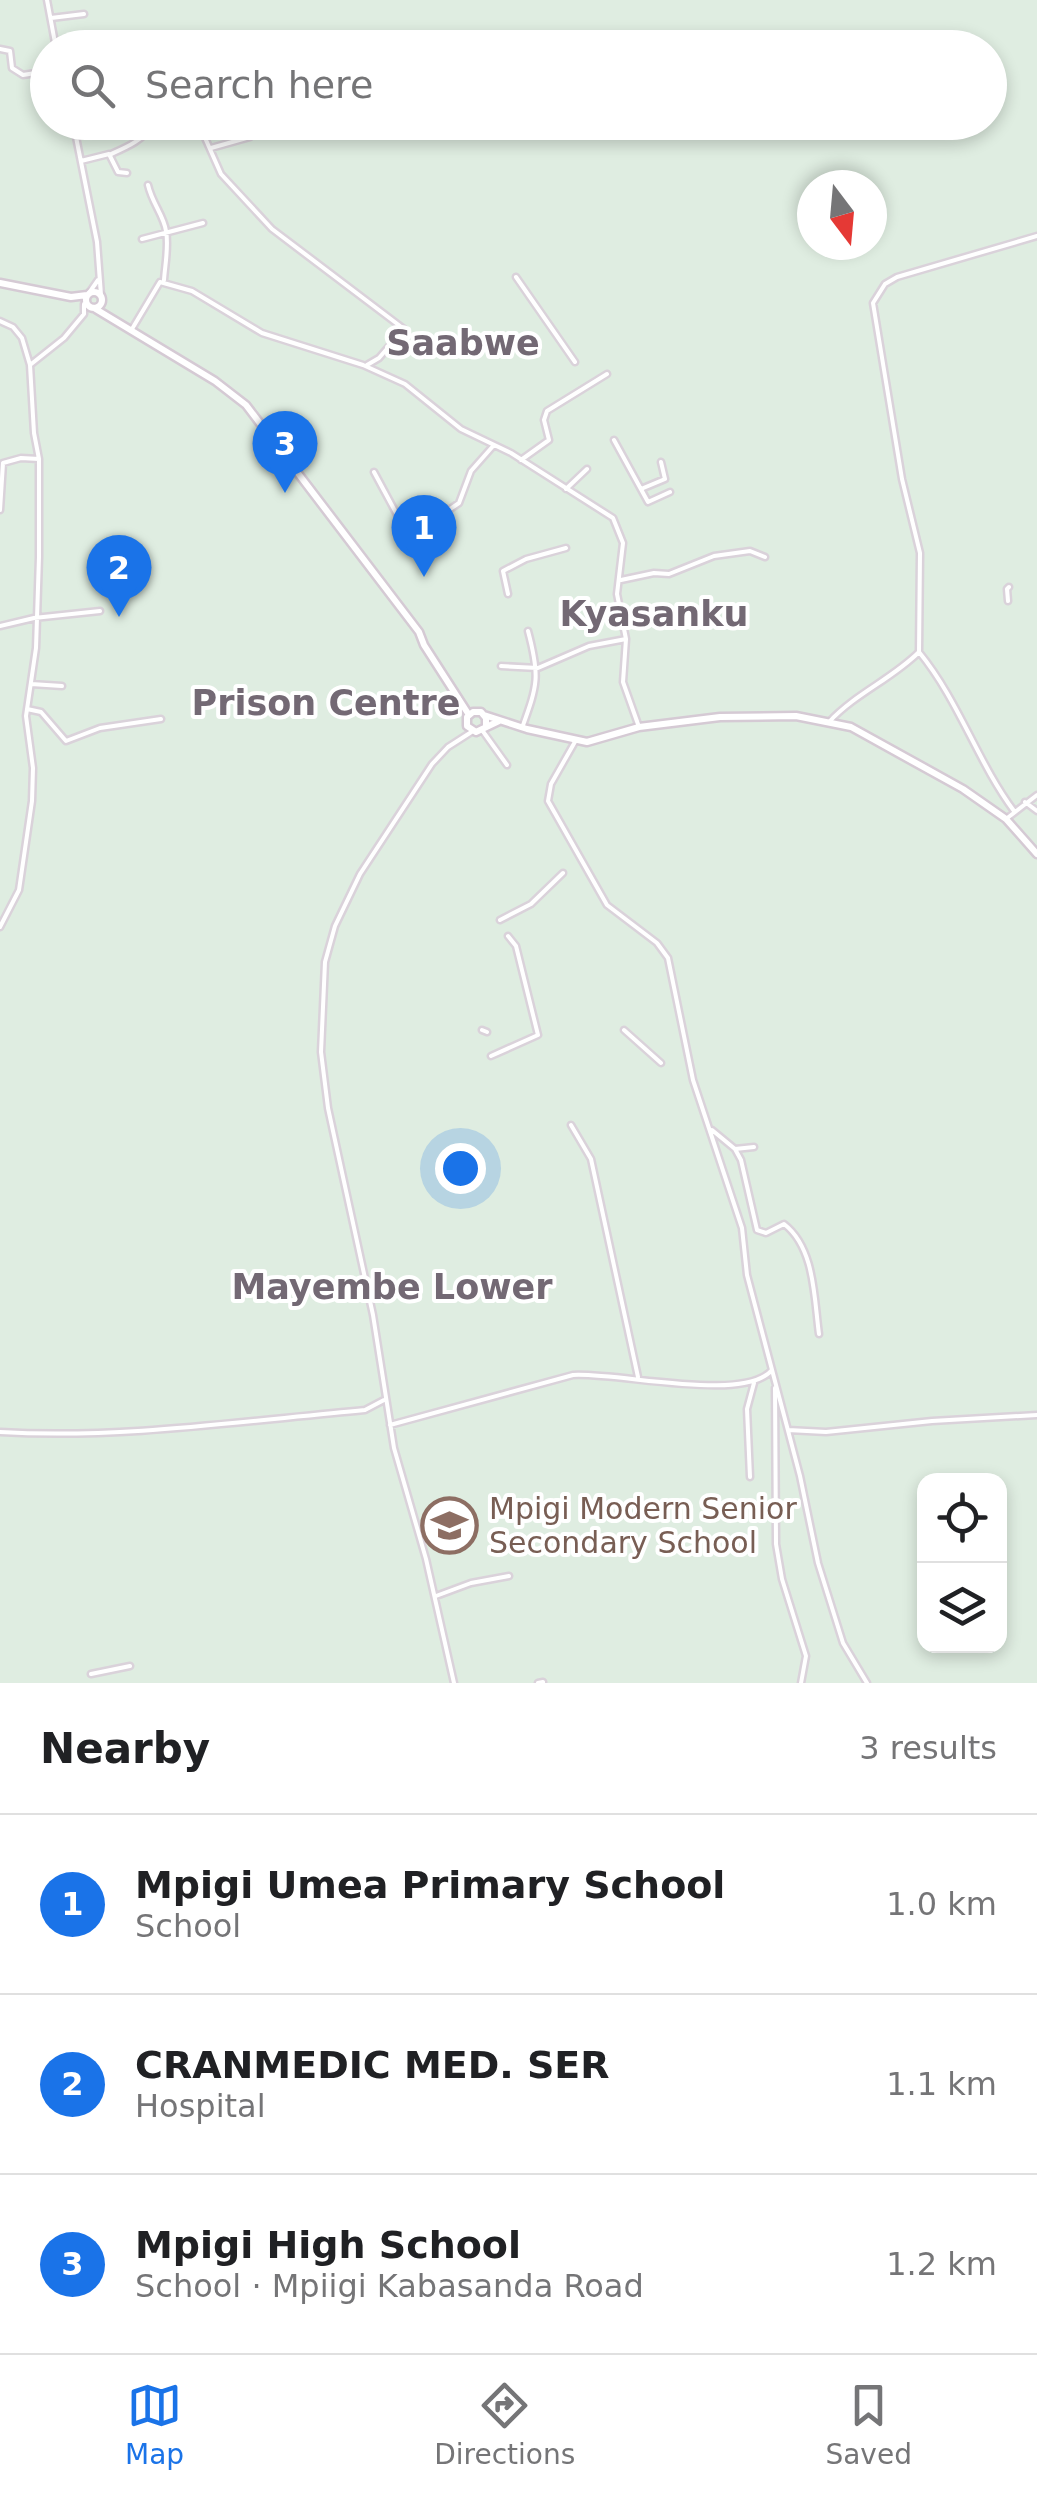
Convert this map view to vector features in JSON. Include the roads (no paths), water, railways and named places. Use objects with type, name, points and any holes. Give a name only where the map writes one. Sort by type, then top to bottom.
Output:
[{"type":"main road","points":[[0,282],[71,298],[88,306],[215,381],[246,405],[419,632],[477,728]]},
{"type":"main road","points":[[71,298],[88,294],[101,299],[110,318]]},
{"type":"main road","points":[[88,294],[88,306]]},
{"type":"main road","points":[[88,306],[101,299]]},
{"type":"main road","points":[[457,692],[482,714],[576,740],[604,740],[639,728],[698,718],[796,716],[850,727],[963,788],[1006,818],[1037,854]]},
{"type":"main road","points":[[469,715],[482,714]]},
{"type":"main road","points":[[477,728],[482,714]]},
{"type":"main road","points":[[477,728],[500,721]]},
{"type":"street","points":[[47,0],[53,30]]},
{"type":"street","points":[[51,18],[84,14]]},
{"type":"street","points":[[0,49],[10,52],[12,68],[23,75],[30,74]]},
{"type":"street","points":[[77,140],[97,242],[101,299]]},
{"type":"street","points":[[81,161],[111,154],[139,140]]},
{"type":"street","points":[[206,140],[226,180],[272,230],[404,329],[380,358],[362,366]]},
{"type":"street","points":[[209,148],[239,140]]},
{"type":"street","points":[[111,154],[118,172],[127,173]]},
{"type":"street","points":[[132,329],[164,280],[166,225],[153,205],[148,185]]},
{"type":"street","points":[[142,240],[202,223]]},
{"type":"street","points":[[1014,812],[976,749],[955,702],[919,652],[920,553],[902,479],[872,303],[886,284],[897,277],[1037,236]]},
{"type":"street","points":[[88,294],[99,278]]},
{"type":"street","points":[[516,278],[575,362]]},
{"type":"street","points":[[164,280],[192,291],[262,332],[405,384],[461,429],[522,460],[613,518],[623,543],[618,598],[626,639],[622,682],[639,728]]},
{"type":"street","points":[[30,365],[70,331],[88,306]]},
{"type":"street","points":[[0,320],[22,338],[30,365],[39,459],[37,619],[27,710],[32,802],[19,890],[0,927]]},
{"type":"street","points":[[522,460],[549,440],[544,420],[547,410],[607,374]]},
{"type":"street","points":[[614,440],[648,502],[670,492]]},
{"type":"street","points":[[374,472],[408,537],[458,503],[471,471],[494,445]]},
{"type":"street","points":[[0,510],[3,463],[39,459]]},
{"type":"street","points":[[642,489],[665,479],[661,462]]},
{"type":"street","points":[[566,490],[587,470]]},
{"type":"street","points":[[508,594],[503,570],[526,558],[566,548]]},
{"type":"street","points":[[619,581],[669,574],[714,556],[750,551],[765,557]]},
{"type":"street","points":[[1008,601],[1009,587]]},
{"type":"street","points":[[0,626],[100,611]]},
{"type":"street","points":[[522,728],[536,689],[538,668],[528,631]]},
{"type":"street","points":[[500,666],[538,668],[589,646],[626,639]]},
{"type":"street","points":[[830,722],[919,652]]},
{"type":"street","points":[[31,684],[62,686]]},
{"type":"street","points":[[27,710],[41,712],[66,741],[100,728],[160,719]]},
{"type":"street","points":[[454,1683],[384,1400],[373,1315],[323,1082],[322,995],[325,962],[341,910],[418,784],[448,747],[477,728],[507,765]]},
{"type":"street","points":[[576,740],[545,793],[607,904],[658,943],[668,958],[694,1080],[742,1228],[748,1275],[818,1563],[838,1630],[867,1683]]},
{"type":"street","points":[[410,779],[418,784]]},
{"type":"street","points":[[1006,818],[1037,794]]},
{"type":"street","points":[[1024,802],[1037,811]]},
{"type":"street","points":[[500,920],[531,904],[563,873]]},
{"type":"street","points":[[492,1056],[538,1035],[516,946],[508,936]]},
{"type":"street","points":[[624,1030],[662,1063]]},
{"type":"street","points":[[571,1125],[592,1160],[638,1377]]},
{"type":"street","points":[[710,1130],[735,1149],[741,1160],[758,1230],[766,1233],[784,1224],[803,1250],[820,1334]]},
{"type":"street","points":[[735,1149],[754,1146]]},
{"type":"street","points":[[390,1425],[560,1377],[602,1374],[718,1387],[754,1383],[772,1369]]},
{"type":"street","points":[[750,1477],[747,1408],[754,1383]]},
{"type":"street","points":[[775,1383],[776,1544],[782,1579],[806,1656],[801,1683]]},
{"type":"street","points":[[0,1432],[66,1435],[161,1429],[364,1410],[384,1400]]},
{"type":"street","points":[[788,1430],[826,1432],[932,1420],[1037,1415]]},
{"type":"street","points":[[434,1596],[508,1576]]},
{"type":"street","points":[[91,1674],[130,1666]]},
{"type":"place","name":"Mpigi High School","points":[[285,493]]},
{"type":"place","name":"Mpigi Umea Primary School","points":[[424,577]]},
{"type":"place","name":"CRANMEDIC MED. SER","points":[[119,617]]},
{"type":"place","name":"Mpigi Modern Senior Secondary School","points":[[450,1525]]},
{"type":"district","name":"Saabwe","points":[[463,343]]},
{"type":"district","name":"Kyasanku","points":[[654,614]]},
{"type":"district","name":"Prison Centre","points":[[326,703]]},
{"type":"district","name":"Mayembe Lower","points":[[392,1287]]}]
